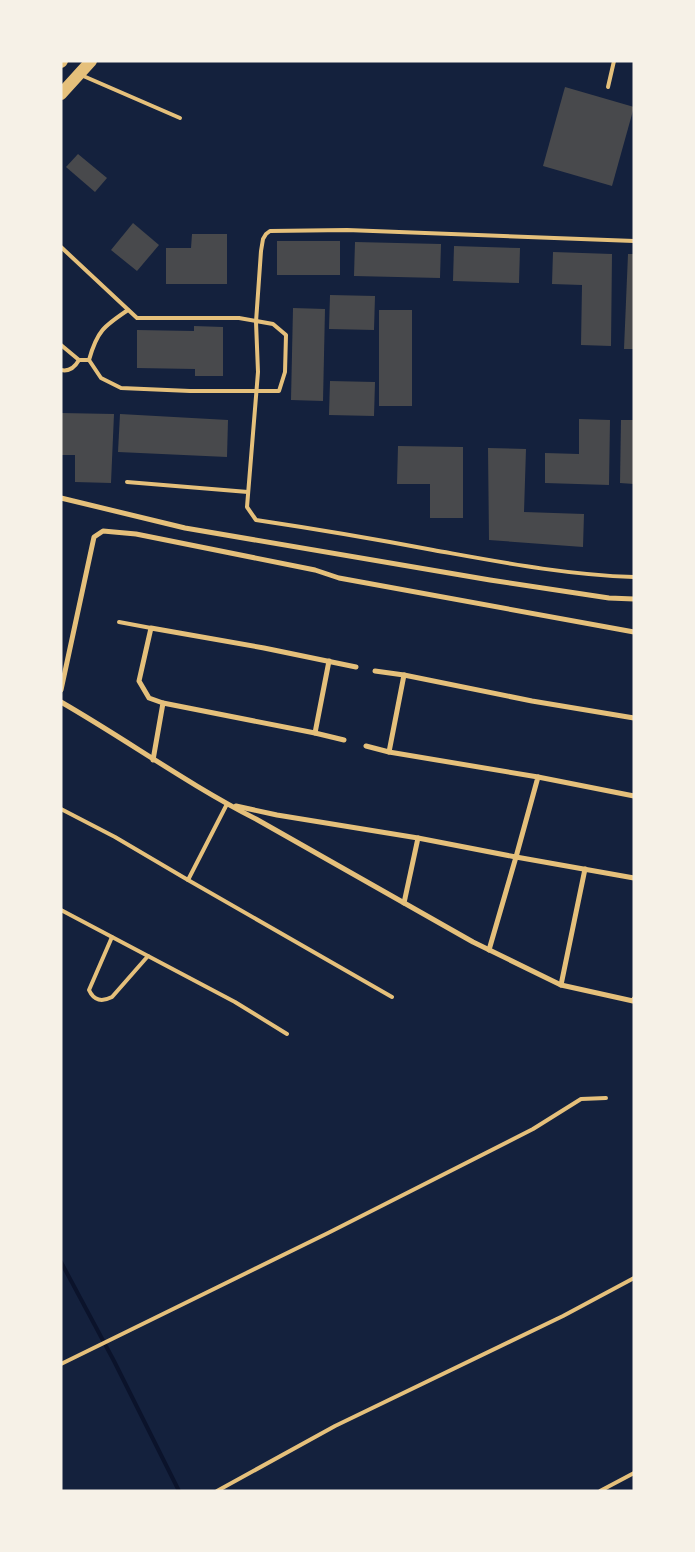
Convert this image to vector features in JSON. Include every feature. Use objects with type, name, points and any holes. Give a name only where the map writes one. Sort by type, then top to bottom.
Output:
[{"type":"highway","points":[[61,94],[92,61]]},
{"type":"street","points":[[61,498],[184,528],[490,580],[609,598],[634,599]]},
{"type":"street","points":[[61,690],[94,537],[103,531],[136,534],[314,570],[339,578],[634,632]]},
{"type":"street","points":[[344,740],[163,703],[149,698],[139,680],[151,628],[356,667]]},
{"type":"street","points":[[315,733],[328,661]]},
{"type":"street","points":[[375,670],[532,701],[634,718]]},
{"type":"street","points":[[389,752],[404,675]]},
{"type":"street","points":[[61,702],[115,734],[152,760],[227,804],[489,950],[560,985],[634,1000]]},
{"type":"street","points":[[152,760],[163,703]]},
{"type":"street","points":[[366,746],[389,752],[538,777],[634,796]]},
{"type":"street","points":[[489,950],[538,777]]},
{"type":"street","points":[[227,804],[277,815],[418,838],[634,878]]},
{"type":"street","points":[[404,903],[418,838]]},
{"type":"street","points":[[560,985],[585,869]]},
{"type":"lane","points":[[608,87],[614,61]]},
{"type":"lane","points":[[79,74],[180,118]]},
{"type":"lane","points":[[634,241],[357,231],[270,230],[263,239],[261,251],[256,322],[258,372],[247,508],[256,520],[348,534],[508,564],[608,576],[634,576]]},
{"type":"lane","points":[[61,247],[137,318],[240,318],[273,324],[286,335],[285,372],[279,391],[190,391],[121,388],[101,378],[89,360],[93,346],[100,332],[108,323],[128,310]]},
{"type":"lane","points":[[61,345],[79,360],[89,360]]},
{"type":"lane","points":[[61,370],[67,371],[75,367],[79,360]]},
{"type":"lane","points":[[127,482],[248,492]]},
{"type":"lane","points":[[119,622],[151,628]]},
{"type":"lane","points":[[188,880],[227,804]]},
{"type":"lane","points":[[61,809],[115,837],[392,997]]},
{"type":"lane","points":[[61,910],[235,1002],[287,1034]]},
{"type":"lane","points":[[112,937],[89,990],[92,996],[99,1000],[112,997],[148,956]]},
{"type":"lane","points":[[61,1364],[328,1234],[533,1129],[580,1099],[606,1098]]},
{"type":"lane","points":[[217,1491],[335,1426],[555,1320],[634,1278]]},
{"type":"lane","points":[[600,1491],[634,1473]]},
{"type":"building","points":[[565,87],[634,107],[612,186],[543,166]]},
{"type":"building","points":[[78,154],[107,178],[95,192],[66,167]]},
{"type":"building","points":[[133,223],[159,245],[137,271],[111,250]]},
{"type":"building","points":[[192,234],[227,234],[227,284],[166,284],[166,248],[191,248]]},
{"type":"building","points":[[277,241],[340,241],[340,275],[277,275]]},
{"type":"building","points":[[355,242],[441,244],[440,278],[354,276]]},
{"type":"building","points":[[454,246],[520,248],[519,283],[453,281]]},
{"type":"building","points":[[553,252],[612,254],[611,346],[581,345],[582,285],[552,284]]},
{"type":"building","points":[[628,254],[634,254],[634,349],[624,349]]},
{"type":"building","points":[[330,295],[375,296],[374,330],[329,329]]},
{"type":"building","points":[[293,308],[325,309],[323,401],[291,400]]},
{"type":"building","points":[[379,310],[412,310],[412,406],[379,406]]},
{"type":"building","points":[[194,326],[223,327],[223,376],[195,376],[195,369],[137,368],[137,330],[194,331]]},
{"type":"building","points":[[330,381],[375,382],[374,416],[329,415]]},
{"type":"building","points":[[61,413],[114,414],[111,483],[75,482],[75,455],[61,455]]},
{"type":"building","points":[[120,414],[228,420],[227,457],[118,452]]},
{"type":"building","points":[[579,419],[610,420],[609,485],[545,483],[545,453],[579,454]]},
{"type":"building","points":[[621,420],[634,420],[634,484],[620,483]]},
{"type":"building","points":[[398,446],[463,447],[463,518],[430,518],[430,484],[397,484]]},
{"type":"building","points":[[488,448],[526,449],[524,512],[584,514],[583,547],[489,540]]},
{"type":"waterway","points":[[61,1262],[114,1361],[179,1491]]}]
